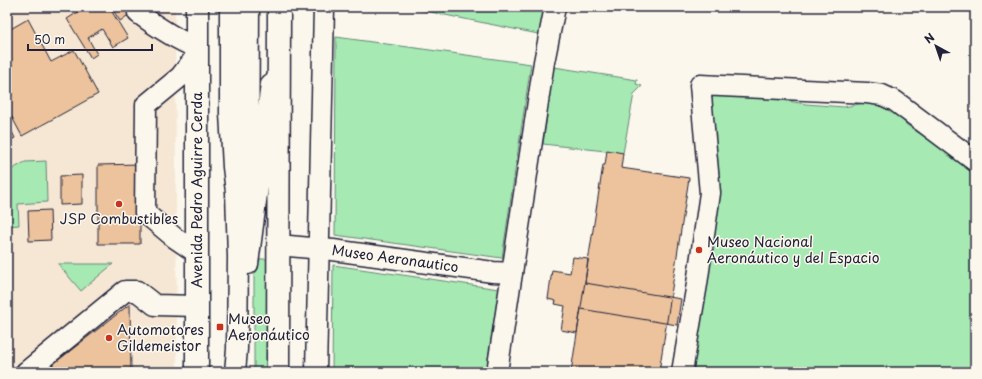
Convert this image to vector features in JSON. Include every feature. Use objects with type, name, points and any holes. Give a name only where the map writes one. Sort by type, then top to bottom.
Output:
[{"type":"main road","name":"Avenida Pedro Aguirre Cerda","points":[[197,7],[197,372]]},
{"type":"main road","points":[[278,17],[278,372]]},
{"type":"lane","points":[[230,7],[230,112],[236,192],[238,257],[237,349],[235,372]]},
{"type":"lane","points":[[249,7],[249,372]]},
{"type":"lane","points":[[316,372],[324,7]]},
{"type":"lane","points":[[497,372],[544,62],[555,7]]},
{"type":"lane","points":[[138,13],[197,51],[180,77],[146,105],[145,213],[197,253]]},
{"type":"lane","points":[[248,270],[278,17]]},
{"type":"lane","points":[[682,372],[697,284],[710,193],[700,85],[882,95],[894,101],[975,161]]},
{"type":"lane","name":"Museo Aeronautico","points":[[278,245],[319,248],[493,272],[512,273]]},
{"type":"lane","points":[[26,372],[125,291],[137,291],[155,305]]},
{"type":"lane","points":[[131,306],[197,306]]},
{"type":"shaded area","points":[[7,7],[175,7],[177,372],[7,372]]},
{"type":"green space","points":[[406,7],[548,7],[543,35]]},
{"type":"green space","points":[[336,37],[531,64],[502,258],[335,235]]},
{"type":"green space","points":[[554,67],[637,80],[636,84],[642,86],[634,94],[623,153],[543,144],[549,102],[546,95]]},
{"type":"green space","points":[[714,89],[806,104],[844,107],[869,102],[881,102],[892,108],[907,125],[975,170],[975,372],[692,372],[716,175],[715,136],[707,97]]},
{"type":"green space","points":[[46,161],[47,202],[18,204],[19,225],[7,226],[7,172],[25,162]]},
{"type":"green space","points":[[254,259],[268,259],[266,372],[254,372]]},
{"type":"green space","points":[[58,264],[113,264],[81,291]]},
{"type":"green space","points":[[333,265],[499,289],[486,372],[332,372]]},
{"type":"building","points":[[86,7],[109,7],[128,38],[113,47],[102,29],[88,38],[97,54],[91,58],[67,19]]},
{"type":"building","points":[[111,7],[131,7],[134,11],[120,21]]},
{"type":"building","points":[[28,19],[51,62],[74,50],[98,94],[22,136],[7,108],[7,31]]},
{"type":"building","points":[[7,122],[15,138],[7,142]]},
{"type":"building","points":[[607,150],[623,153],[621,168],[689,178],[659,372],[571,372],[603,165],[605,165]]},
{"type":"building","name":"JSP Combustibles","points":[[140,164],[140,244],[98,244],[98,165]]},
{"type":"building","points":[[82,175],[82,204],[60,205],[60,176]]},
{"type":"building","points":[[50,210],[51,240],[29,241],[28,211]]},
{"type":"building","points":[[573,257],[588,259],[585,283],[681,299],[677,325],[581,309],[577,333],[561,330],[565,306],[555,304],[556,301],[548,299],[552,270],[570,273]]},
{"type":"building","name":"Automotores Gildemeistor","points":[[130,304],[131,372],[43,372]]},
{"type":"place","name":"JSP Combustibles","points":[[119,204]]},
{"type":"place","name":"Museo Nacional Aeronáutico y del Espacio","points":[[699,250]]},
{"type":"place","name":"Museo Aeronáutico","points":[[220,327]]},
{"type":"place","name":"Automotores Gildemeistor","points":[[109,338]]}]
